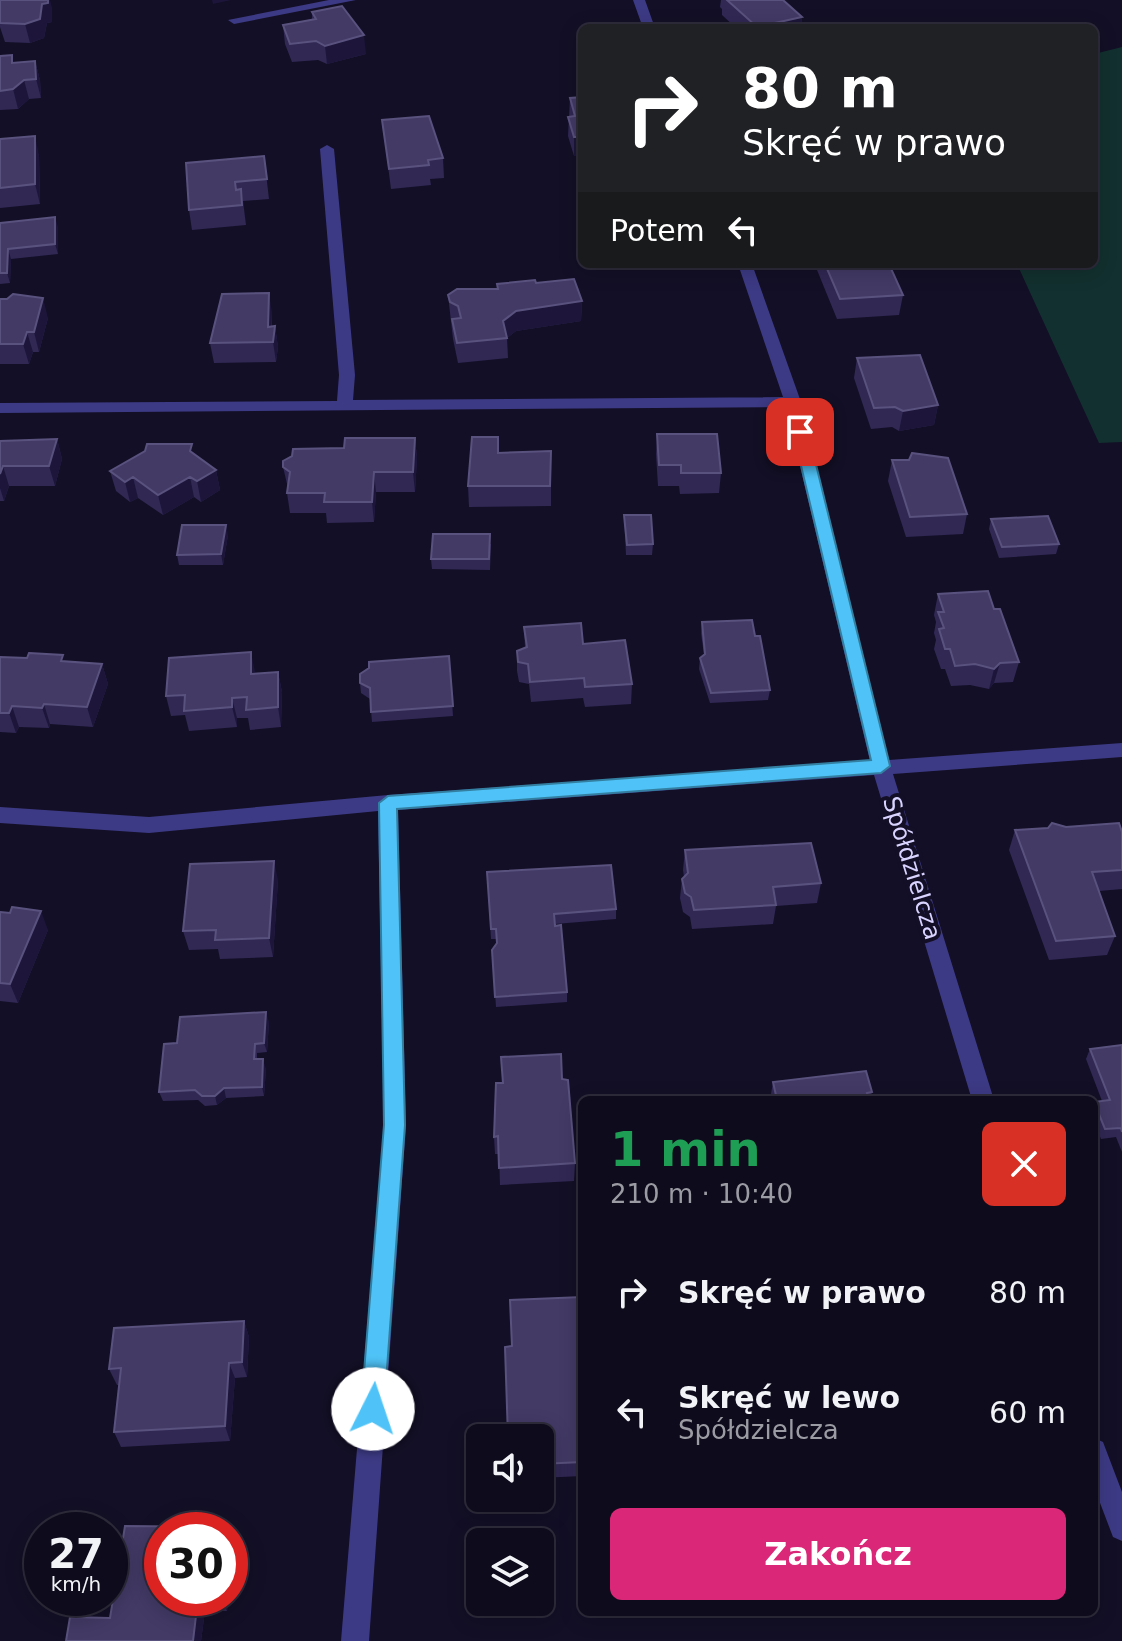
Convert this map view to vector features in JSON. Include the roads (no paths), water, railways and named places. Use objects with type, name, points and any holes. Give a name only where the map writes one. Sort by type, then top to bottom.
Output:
[{"type":"street","points":[[234,20],[350,0]]},
{"type":"street","points":[[639,0],[648,24]]},
{"type":"street","points":[[327,149],[347,375],[345,405]]},
{"type":"street","name":"Spółdzielcza","points":[[746,268],[793,402],[881,766],[982,1096]]},
{"type":"street","points":[[0,408],[793,402]]},
{"type":"street","points":[[0,815],[149,825],[388,803],[1122,750]]},
{"type":"street","points":[[355,1641],[395,1125],[388,803]]},
{"type":"street","points":[[1098,1462],[1122,1528]]}]
